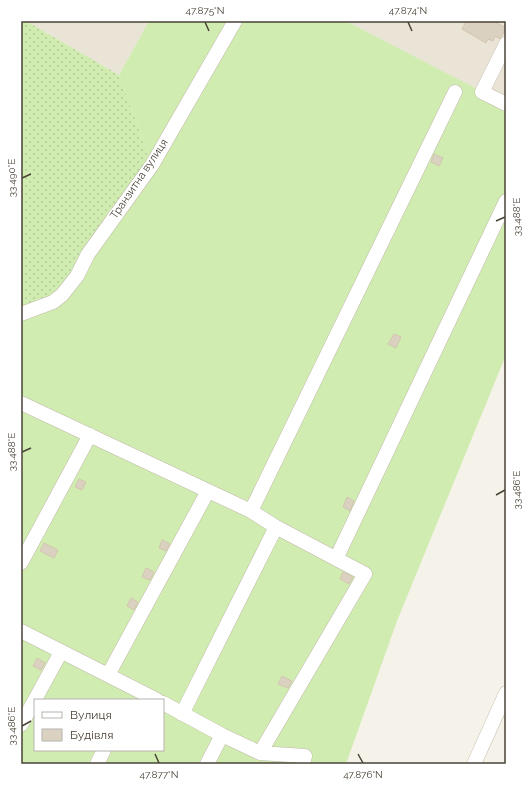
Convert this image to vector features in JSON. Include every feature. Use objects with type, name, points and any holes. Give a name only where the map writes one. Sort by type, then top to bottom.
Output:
[{"type":"street","name":"Транзитна вулиця","points":[[21,314],[53,302],[62,295],[77,276],[88,254],[152,165],[235,21]]},
{"type":"street","points":[[506,44],[482,92],[506,104]]},
{"type":"street","points":[[251,511],[455,92]]},
{"type":"street","points":[[336,558],[506,201]]},
{"type":"street","points":[[21,404],[251,511],[276,527],[365,574],[260,753]]},
{"type":"street","points":[[21,563],[90,435]]},
{"type":"street","points":[[108,674],[208,491]]},
{"type":"street","points":[[182,714],[276,527]]},
{"type":"street","points":[[21,631],[108,674],[133,694],[153,699]]},
{"type":"street","points":[[35,699],[61,652]]},
{"type":"street","points":[[474,764],[506,693]]},
{"type":"street","points":[[21,725],[34,701]]},
{"type":"street","points":[[164,704],[222,735],[260,753],[305,756],[303,764]]},
{"type":"street","points":[[207,764],[222,735]]},
{"type":"street","points":[[97,764],[104,751]]},
{"type":"shaded area","points":[[26,21],[149,21],[119,75]]},
{"type":"shaded area","points":[[346,21],[506,21],[506,104],[482,92]]},
{"type":"green space","points":[[21,21],[26,21],[119,75],[152,165],[62,295],[21,314]]},
{"type":"green space","points":[[149,21],[346,21],[506,104],[506,355],[397,621],[346,764],[21,764],[21,314],[53,302],[152,165],[119,75]]},
{"type":"building","points":[[466,21],[494,21],[506,28],[500,39],[495,36],[493,41],[488,39],[486,43],[462,29]]},
{"type":"building","points":[[434,154],[443,158],[439,166],[431,162]]},
{"type":"building","points":[[394,334],[401,337],[396,348],[388,344]]},
{"type":"building","points":[[79,479],[86,482],[82,490],[75,487]]},
{"type":"building","points":[[347,497],[354,501],[350,511],[343,507]]},
{"type":"building","points":[[162,540],[170,544],[166,551],[159,548]]},
{"type":"building","points":[[44,543],[58,550],[54,558],[40,551]]},
{"type":"building","points":[[146,568],[154,572],[150,580],[142,577]]},
{"type":"building","points":[[343,572],[353,577],[349,584],[340,579]]},
{"type":"building","points":[[131,598],[138,602],[134,610],[127,606]]},
{"type":"building","points":[[37,658],[45,663],[41,670],[33,666]]},
{"type":"building","points":[[282,676],[292,681],[288,688],[278,684]]}]
